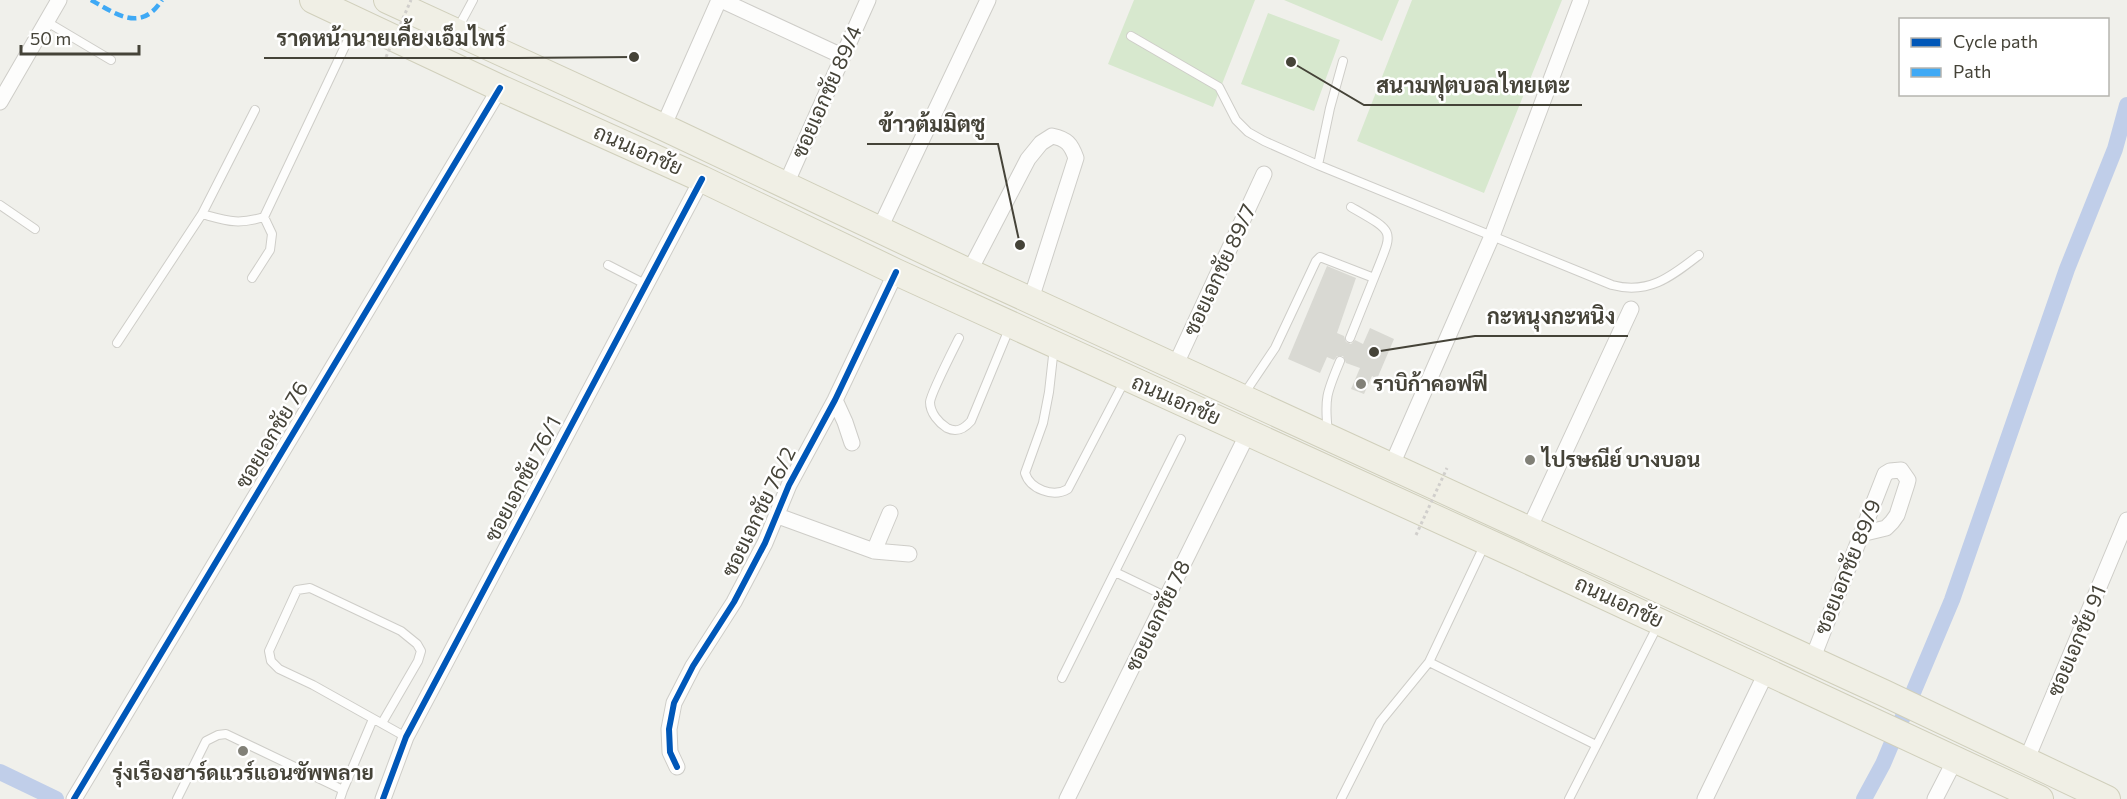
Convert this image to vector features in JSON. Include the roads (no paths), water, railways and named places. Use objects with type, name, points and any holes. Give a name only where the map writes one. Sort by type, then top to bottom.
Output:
[{"type":"main road","name":"ถนนเอกชัย","points":[[314,0],[500,88],[702,179],[896,272],[1660,621],[2040,799]]},
{"type":"main road","name":"ถนนเอกชัย","points":[[387,0],[1241,398],[1884,693],[2107,799]]},
{"type":"main road","points":[[1483,540],[1494,528],[1489,511]]},
{"type":"main road","points":[[1521,557],[1518,541],[1529,529]]},
{"type":"street","points":[[0,102],[59,0]]},
{"type":"street","points":[[663,127],[720,0],[842,56]]},
{"type":"street","name":"ซอยเอกชัย 89/4","points":[[786,184],[868,0]]},
{"type":"street","points":[[879,230],[988,0]]},
{"type":"street","points":[[1391,467],[1492,236],[1581,0]]},
{"type":"street","name":"ซอยเอกชัย 76","points":[[77,793],[500,88]]},
{"type":"street","points":[[969,272],[1028,159],[1041,144],[1052,136],[1065,139],[1072,146],[1076,158],[1031,299]]},
{"type":"street","name":"ซอยเอกชัย 89/7","points":[[1175,366],[1264,174]]},
{"type":"street","name":"ซอยเอกชัย 76/1","points":[[383,799],[406,737],[702,179]]},
{"type":"street","name":"ซอยเอกชัย 76/2","points":[[677,767],[670,752],[669,729],[674,703],[693,666],[734,602],[778,516],[789,485],[835,400],[896,272]]},
{"type":"street","points":[[1529,529],[1631,309]]},
{"type":"street","points":[[835,400],[846,422],[852,443]]},
{"type":"street","name":"ซอยเอกชัย 78","points":[[1067,799],[1248,433]]},
{"type":"street","name":"ซอยเอกชัย 89/9","points":[[1812,660],[1861,534],[1885,474],[1901,470],[1908,480],[1897,515],[1886,528],[1861,534]]},
{"type":"street","points":[[874,551],[890,513]]},
{"type":"street","points":[[778,516],[874,551],[909,554]]},
{"type":"street","name":"ซอยเอกชัย 91","points":[[2026,761],[2127,520]]},
{"type":"street","points":[[1705,799],[1767,671]]},
{"type":"street","points":[[1935,799],[1955,760]]},
{"type":"lane","points":[[456,32],[473,0]]},
{"type":"lane","points":[[46,21],[111,60]]},
{"type":"lane","points":[[202,214],[235,223],[264,217],[357,21]]},
{"type":"lane","points":[[1131,36],[1219,87],[1236,120],[1248,132],[1264,141],[1612,285],[1627,289],[1644,287],[1670,277],[1699,255]]},
{"type":"lane","points":[[1318,165],[1343,61]]},
{"type":"lane","points":[[117,343],[202,214],[255,110]]},
{"type":"lane","points":[[0,205],[35,229]]},
{"type":"lane","points":[[1350,338],[1390,238],[1382,225],[1351,207]]},
{"type":"lane","points":[[252,278],[270,250],[272,234],[264,217]]},
{"type":"lane","points":[[1241,398],[1275,348],[1317,259],[1324,257],[1374,278]]},
{"type":"lane","points":[[608,265],[645,284]]},
{"type":"lane","points":[[958,338],[930,401],[933,414],[942,425],[953,431],[963,429],[971,421],[1011,325]]},
{"type":"lane","points":[[1054,345],[1043,423],[1025,473],[1028,480],[1052,494],[1068,489],[1126,378]]},
{"type":"lane","points":[[1329,438],[1326,395],[1340,361]]},
{"type":"lane","points":[[1062,678],[1181,439]]},
{"type":"lane","points":[[1341,799],[1380,722],[1429,662],[1483,540]]},
{"type":"lane","points":[[1115,572],[1167,597]]},
{"type":"lane","points":[[382,723],[418,661],[421,651],[417,644],[401,631],[310,588],[297,590],[269,651],[271,661],[279,669],[313,685],[406,737]]},
{"type":"lane","points":[[1569,799],[1660,621]]},
{"type":"lane","points":[[1429,662],[1596,745]]},
{"type":"lane","points":[[340,799],[373,719]]},
{"type":"lane","points":[[177,799],[206,741],[226,734],[343,790]]},
{"type":"waterway","points":[[1864,799],[1883,764],[1952,600],[2067,269],[2115,149],[2127,105]]},
{"type":"waterway","points":[[0,772],[56,799]]},
{"type":"place","name":"ราดหน้านายเคี้ยงเอ็มไพร์","points":[[634,57]]},
{"type":"place","name":"สนามฟุตบอลไทยเตะ","points":[[1291,62]]},
{"type":"place","name":"ข้าวต้มมิตซู","points":[[1020,245]]},
{"type":"place","name":"กะหนุงกะหนิง","points":[[1374,352]]},
{"type":"place","name":"ราบิก้าคอฟฟี","points":[[1361,384]]},
{"type":"place","name":"ไปรษณีย์ บางบอน","points":[[1530,460]]},
{"type":"place","name":"รุ่งเรืองฮาร์ดแวร์แอนซัพพลาย","points":[[243,751]]}]
